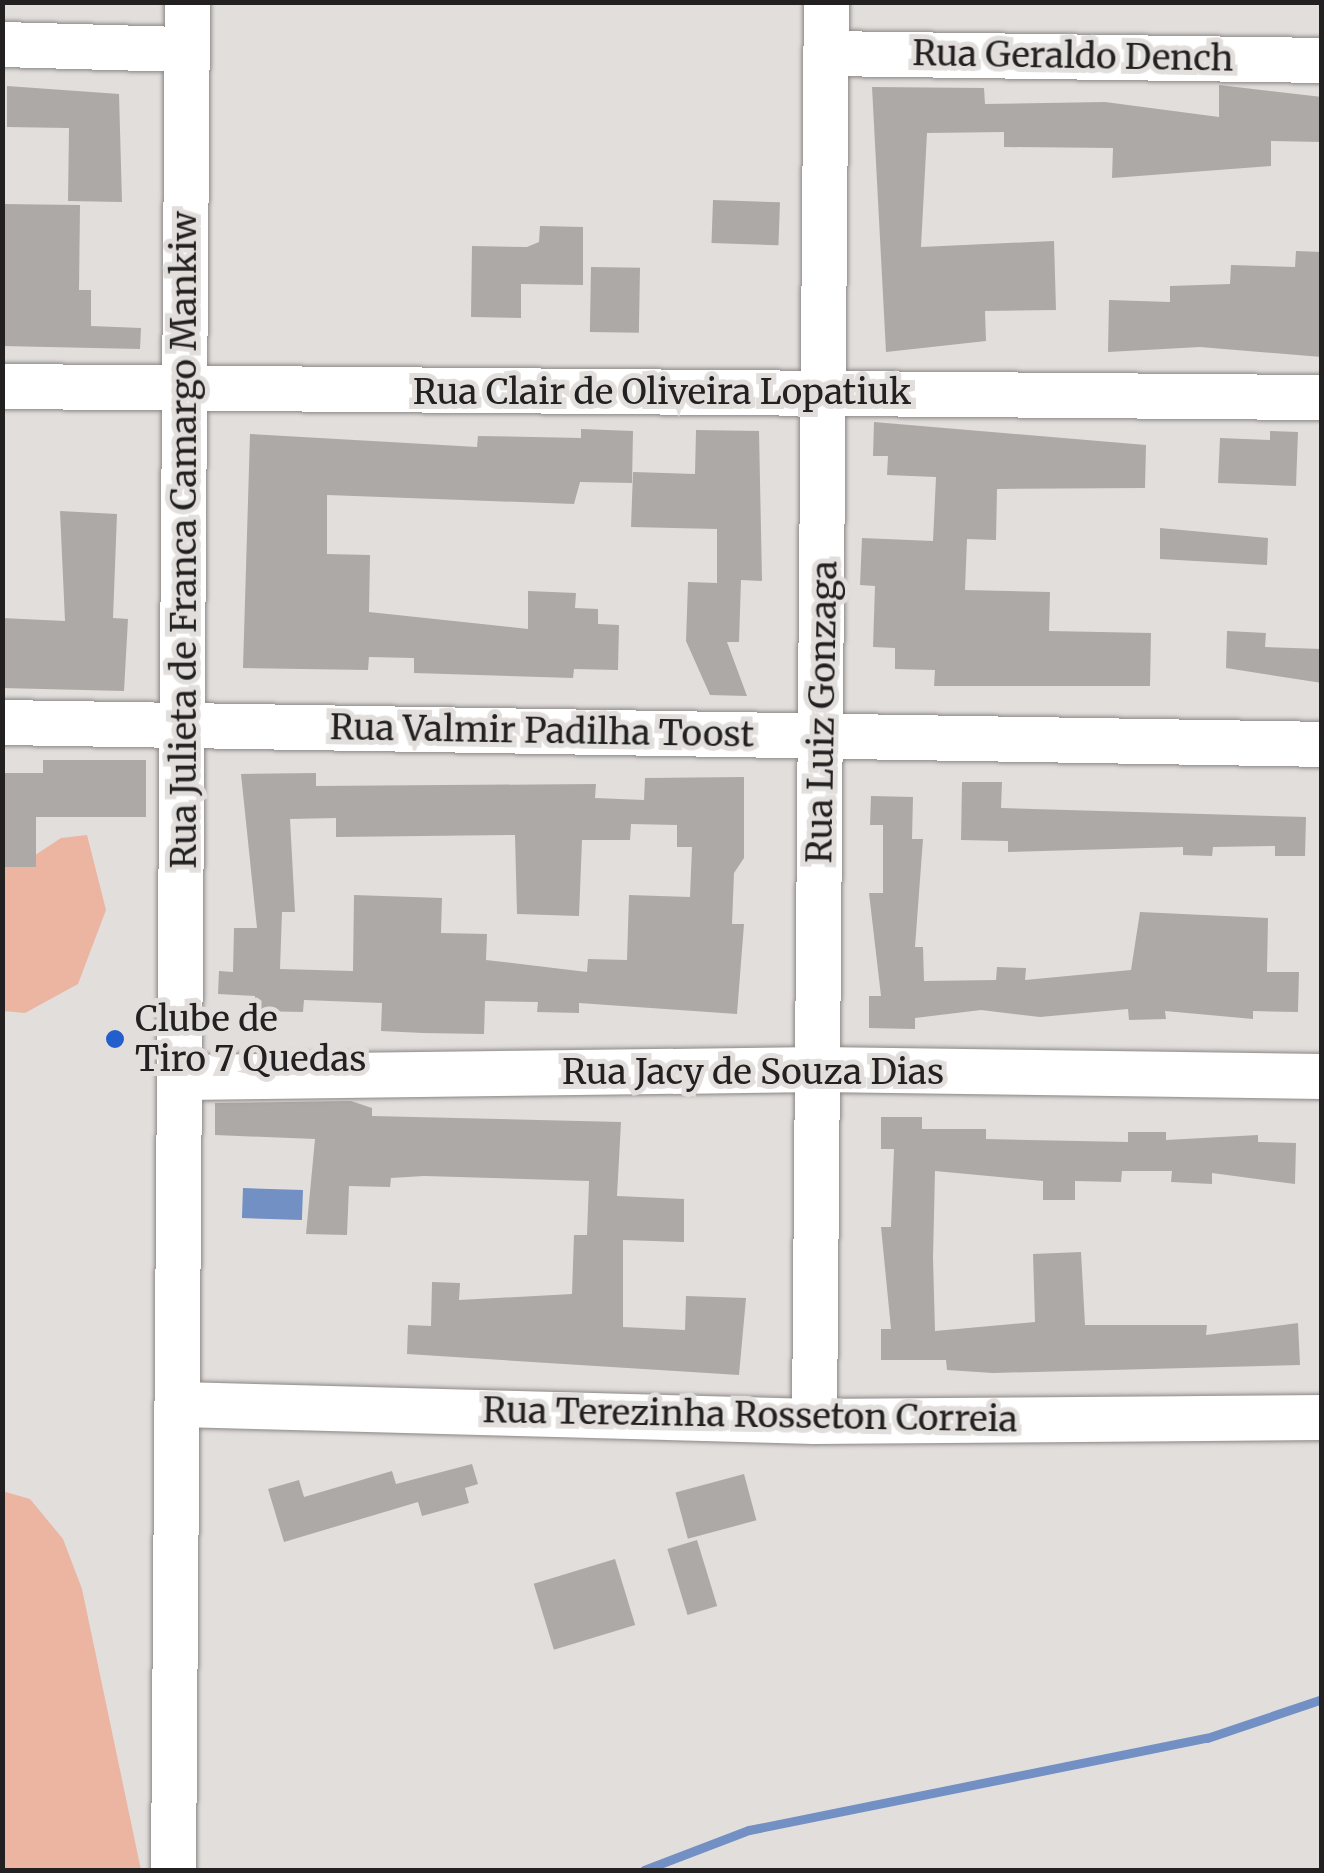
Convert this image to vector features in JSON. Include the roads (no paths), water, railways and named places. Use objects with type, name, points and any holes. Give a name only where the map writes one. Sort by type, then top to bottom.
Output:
[{"type":"street","name":"Rua Julieta de Franca Camargo Mankiw","points":[[173,1870],[185,1077],[180,723],[187,2]]},
{"type":"street","name":"Rua Luiz Gonzaga","points":[[814,1422],[826,392],[826,2]]},
{"type":"street","points":[[2,44],[186,49]]},
{"type":"street","name":"Rua Geraldo Dench","points":[[825,52],[1322,60]]},
{"type":"street","name":"Rua Clair de Oliveira Lopatiuk","points":[[2,386],[1322,397]]},
{"type":"street","name":"Rua Valmir Padilha Toost","points":[[2,722],[1322,744]]},
{"type":"street","name":"Rua Jacy de Souza Dias","points":[[185,1077],[818,1069],[1322,1076]]},
{"type":"street","name":"Rua Terezinha Rosseton Correia","points":[[179,1404],[814,1422],[1322,1416]]},
{"type":"water","points":[[243,1188],[303,1190],[302,1220],[242,1218]]},
{"type":"waterway","points":[[644,1870],[749,1830],[1207,1738],[1322,1699]]},
{"type":"place","name":"Clube de Tiro 7 Quedas","points":[[115,1039]]}]
